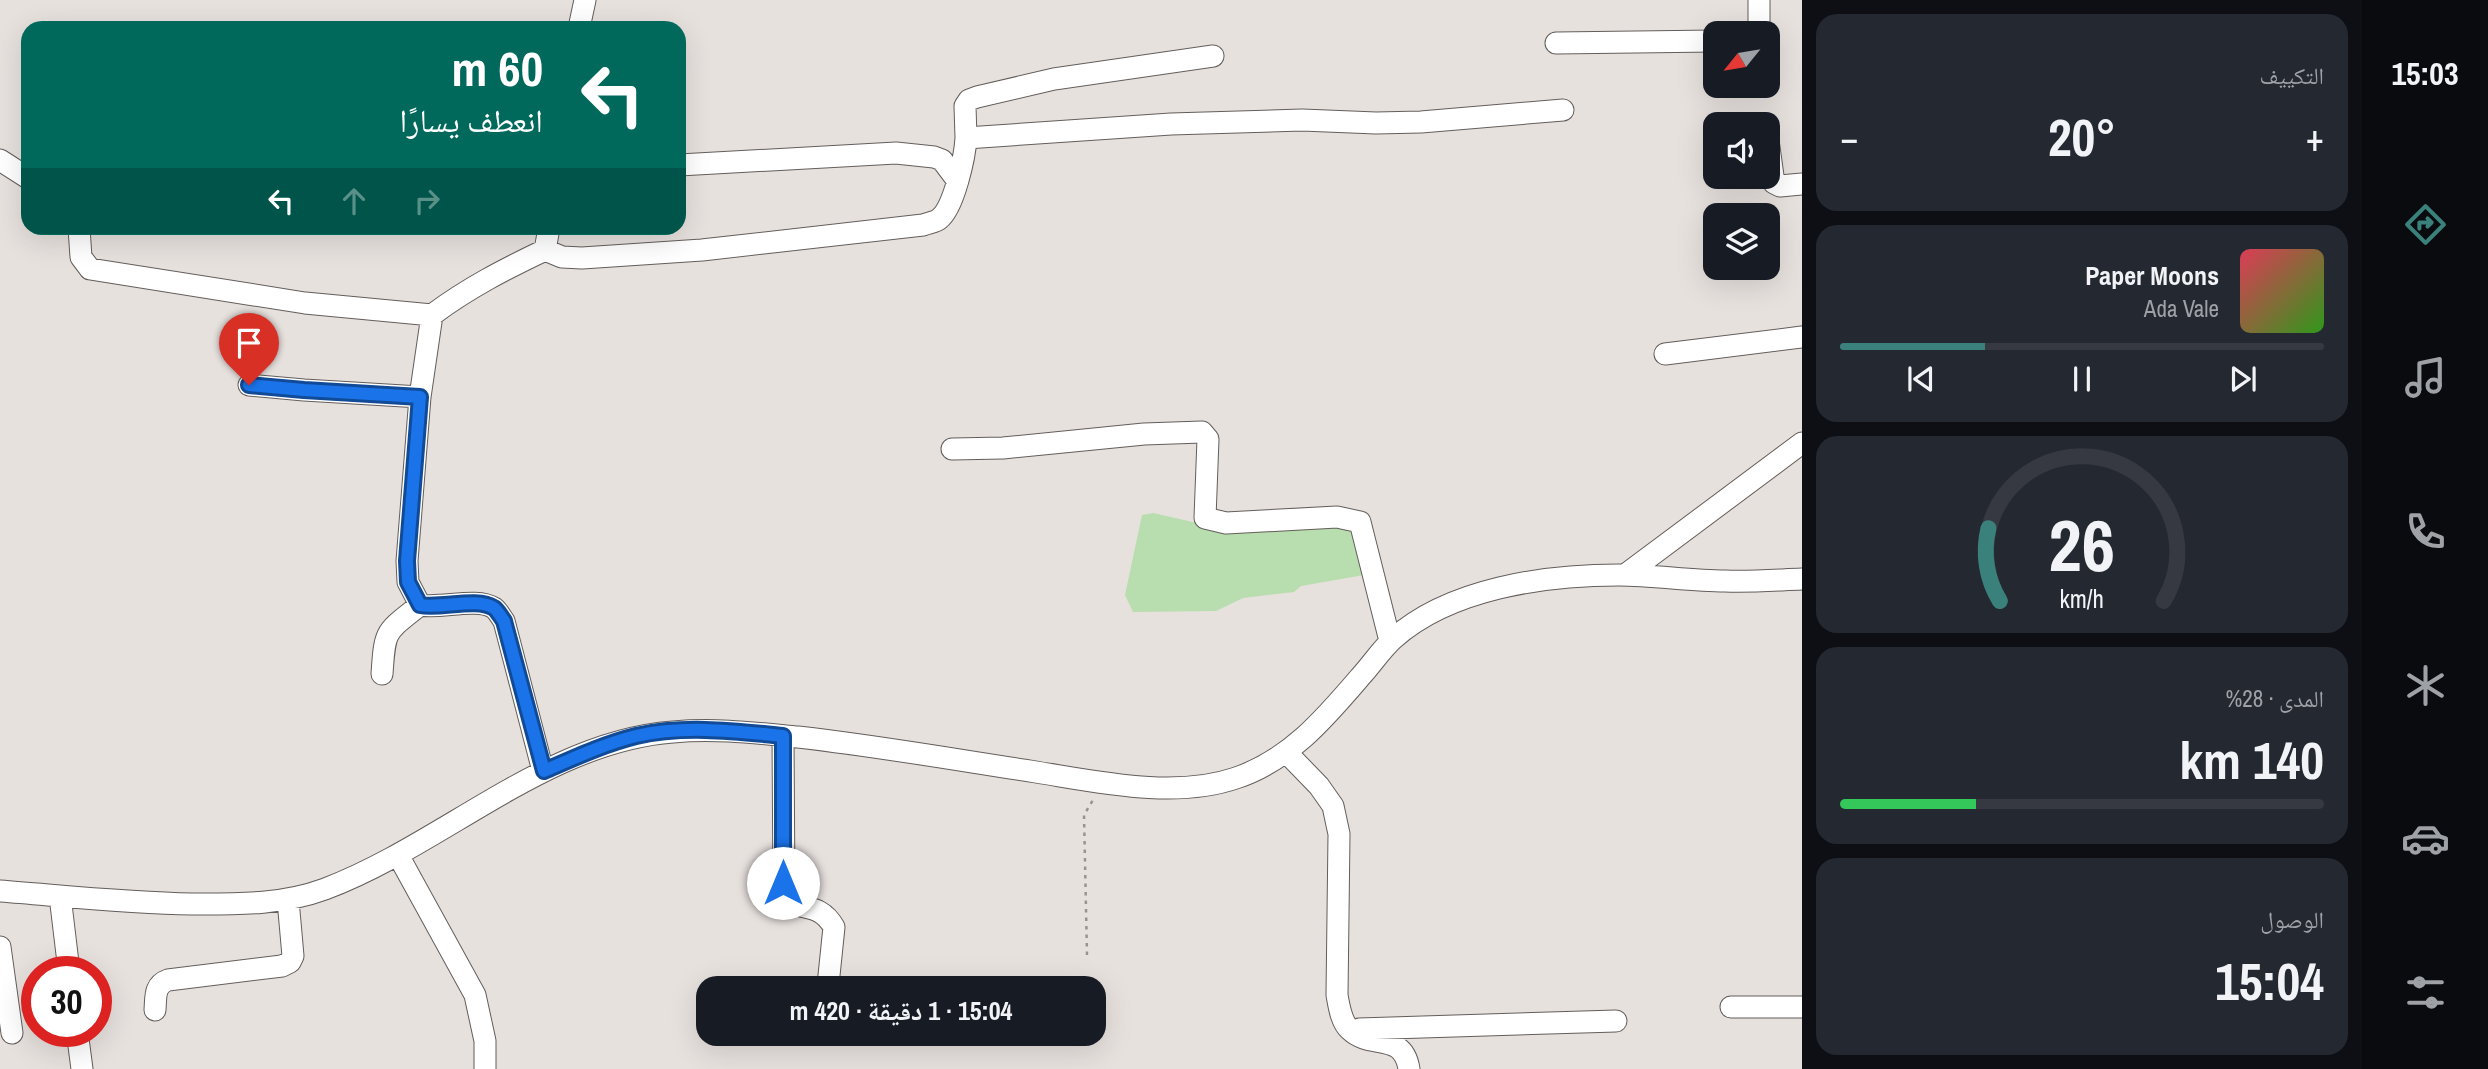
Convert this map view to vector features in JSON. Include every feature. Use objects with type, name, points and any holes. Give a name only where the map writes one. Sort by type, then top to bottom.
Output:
[{"type":"street","points":[[580,21],[585,0]]},
{"type":"street","points":[[1759,0],[1759,21]]},
{"type":"street","points":[[1556,43],[1703,41]]},
{"type":"street","points":[[79,235],[81,257],[90,268],[305,303],[432,315],[492,275],[545,250],[562,257],[582,258],[702,250],[923,225],[940,219],[949,204],[965,155],[965,106],[969,100],[1063,77],[1213,56]]},
{"type":"street","points":[[967,138],[1171,124],[1319,119],[1376,123],[1421,122],[1563,110]]},
{"type":"street","points":[[686,164],[896,153],[942,160],[957,180]]},
{"type":"street","points":[[0,160],[21,174]]},
{"type":"street","points":[[1780,186],[1802,184]]},
{"type":"street","points":[[545,250],[548,235]]},
{"type":"street","points":[[420,605],[408,582],[407,561],[420,397],[432,315]]},
{"type":"street","points":[[1665,354],[1802,337]]},
{"type":"street","points":[[249,385],[420,397]]},
{"type":"street","points":[[952,450],[1003,448],[1144,434],[1202,432],[1208,439],[1205,518],[1227,523],[1337,517],[1360,522],[1390,641]]},
{"type":"street","points":[[1625,575],[1802,443]]},
{"type":"street","points":[[0,891],[157,903],[233,904],[288,900],[357,876],[544,771],[592,750],[636,736],[721,729],[842,742],[1103,783],[1152,788],[1201,786],[1236,778],[1287,753],[1327,717],[1390,641],[1418,620],[1454,601],[1541,579],[1625,575],[1732,582],[1802,579]]},
{"type":"street","points":[[420,605],[430,607],[483,604],[496,609],[504,621],[544,771]]},
{"type":"street","points":[[382,674],[384,643],[388,633],[420,605]]},
{"type":"street","points":[[783,736],[784,894],[793,904],[817,909],[834,927],[829,976]]},
{"type":"street","points":[[1287,753],[1319,786],[1333,806],[1339,834],[1337,995],[1340,1010],[1348,1029],[1359,1036],[1396,1046],[1406,1055],[1409,1069]]},
{"type":"street","points":[[398,855],[475,995],[483,1030],[485,1069]]},
{"type":"street","points":[[60,896],[67,956]]},
{"type":"street","points":[[155,1010],[157,989],[161,983],[169,980],[282,966],[290,962],[293,956],[288,900]]},
{"type":"street","points":[[0,947],[12,1033]]},
{"type":"street","points":[[1731,1007],[1802,1007]]},
{"type":"street","points":[[1348,1029],[1616,1021]]},
{"type":"street","points":[[79,1047],[82,1069]]},
{"type":"path","points":[[1087,955],[1084,815],[1103,783]]},
{"type":"green space","points":[[1153,513],[1206,525],[1354,525],[1364,575],[1301,586],[1294,592],[1243,598],[1216,611],[1133,612],[1125,595],[1142,515]]},
{"type":"route","points":[[249,385],[420,397],[407,561],[408,582],[420,605],[430,607],[483,604],[496,609],[504,621],[544,771],[592,750],[636,736],[721,729],[783,736],[783,883]]}]
